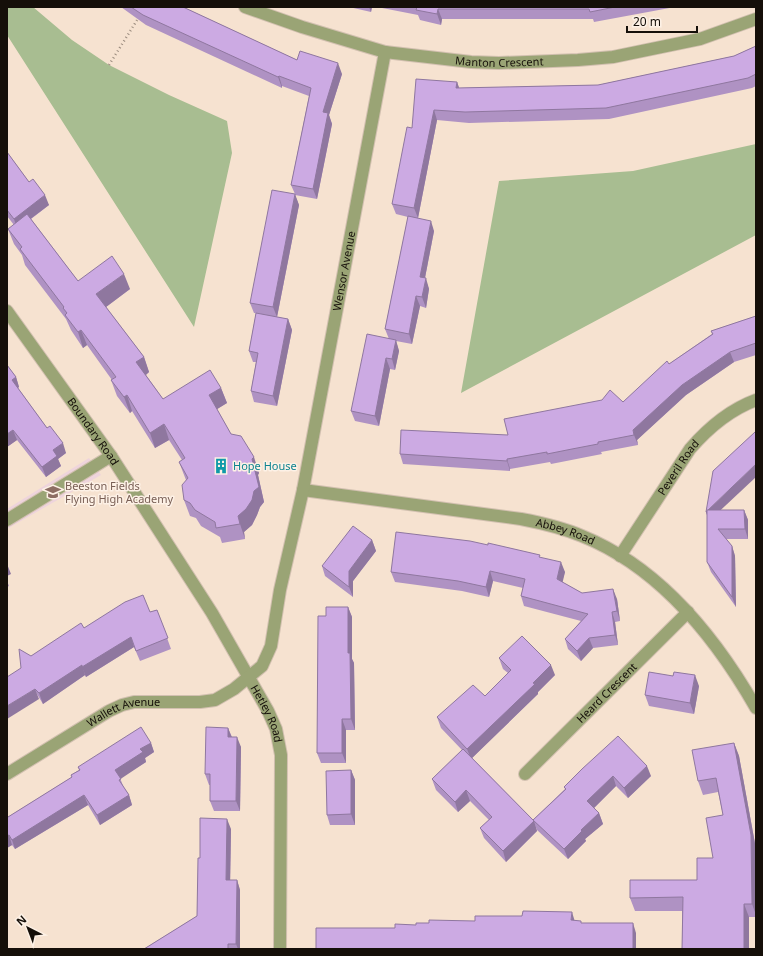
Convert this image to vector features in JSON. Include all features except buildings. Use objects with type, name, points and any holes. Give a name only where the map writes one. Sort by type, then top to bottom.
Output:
[{"type":"street","name":"Manton Crescent","points":[[245,7],[302,27],[386,52],[492,63],[536,63],[613,56],[700,39],[756,19]]},
{"type":"street","name":"Wensor Avenue","points":[[303,490],[386,52]]},
{"type":"street","name":"Boundary Road","points":[[7,312],[110,456],[212,613],[249,677]]},
{"type":"street","name":"Peveril Road","points":[[620,556],[690,448],[704,433],[727,414],[740,406],[756,400]]},
{"type":"street","points":[[7,520],[110,456]]},
{"type":"street","name":"Abbey Road","points":[[303,490],[513,518],[545,524],[583,536],[620,556],[657,582],[688,612],[740,680],[756,708]]},
{"type":"street","name":"Hetley Road","points":[[280,949],[281,755],[276,729],[249,677],[262,666],[271,646],[280,590],[303,490]]},
{"type":"street","name":"Heard Crescent","points":[[525,774],[688,612]]},
{"type":"street","name":"Wallett Avenue","points":[[7,774],[109,711],[122,705],[134,702],[200,702],[215,700],[234,689],[249,677]]},
{"type":"path","points":[[109,65],[141,14]]},
{"type":"shaded area","name":"Beeston Fields Flying High Academy","points":[[89,458],[101,475],[7,529],[7,509]]},
{"type":"green space","points":[[7,7],[33,7],[72,40],[109,65],[169,95],[227,121],[232,153],[194,327],[7,35]]},
{"type":"green space","points":[[756,144],[756,235],[461,393],[499,181],[633,171]]},
{"type":"place","name":"Hope House","points":[[221,466]]},
{"type":"place","name":"Beeston Fields Flying High Academy","points":[[53,492]]}]
